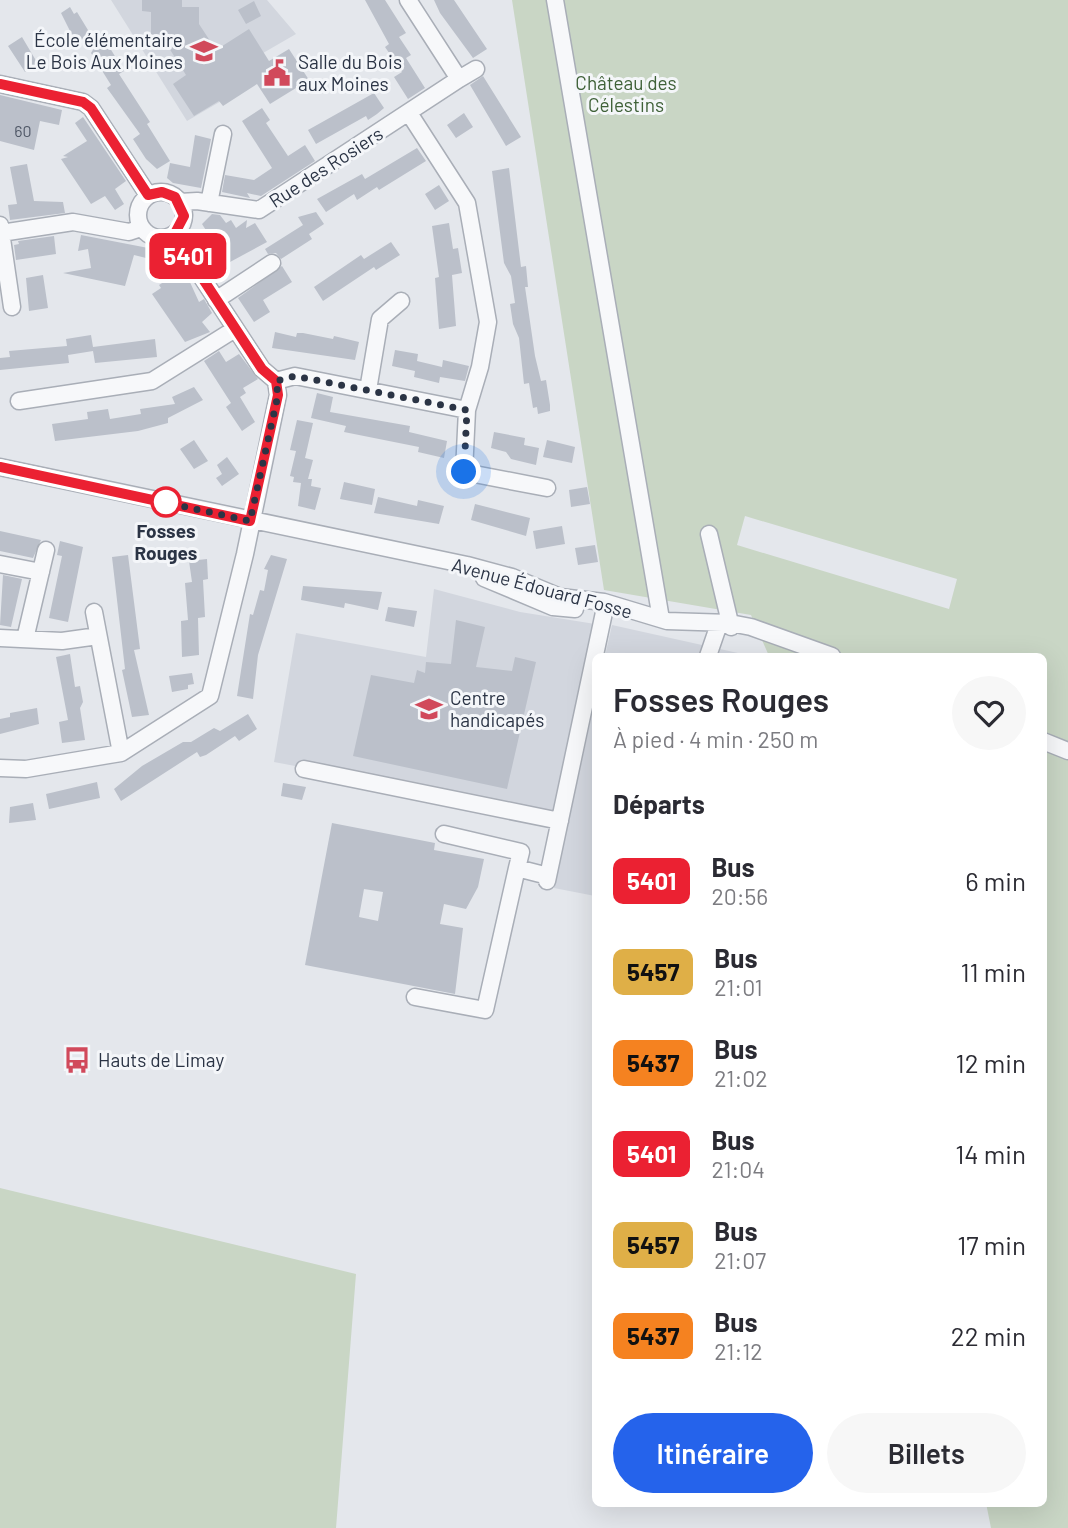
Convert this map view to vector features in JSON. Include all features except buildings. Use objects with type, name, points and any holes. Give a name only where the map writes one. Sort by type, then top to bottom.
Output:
[{"type":"street","points":[[408,0],[459,79]]},
{"type":"street","points":[[555,0],[661,619]]},
{"type":"street","name":"Rue des Rosiers","points":[[180,202],[209,203],[259,211],[477,69]]},
{"type":"street","points":[[0,84],[83,102],[91,108],[148,195]]},
{"type":"street","points":[[409,113],[467,203],[488,322],[480,367],[467,410],[464,472],[547,488]]},
{"type":"street","points":[[209,203],[223,134]]},
{"type":"street","points":[[162,192],[180,202],[184,216],[174,235],[160,239],[141,228],[137,214],[148,195],[162,192]]},
{"type":"street","points":[[12,307],[4,285],[1,229],[73,222],[128,232],[141,228]]},
{"type":"street","points":[[0,768],[26,769],[121,753],[210,696],[245,554],[278,395],[276,381],[262,369],[174,235]]},
{"type":"street","points":[[216,300],[272,263]]},
{"type":"street","points":[[368,390],[380,319],[401,301]]},
{"type":"street","points":[[19,401],[152,381],[235,329]]},
{"type":"street","points":[[276,381],[295,376],[467,410]]},
{"type":"street","name":"Avenue Édouard Fosse","points":[[0,467],[441,562],[553,607],[605,608],[633,616],[658,628],[727,626]]},
{"type":"street","points":[[709,534],[727,626],[710,653]]},
{"type":"street","points":[[25,639],[46,550]]},
{"type":"street","points":[[0,564],[41,572]]},
{"type":"street","points":[[595,653],[605,608]]},
{"type":"street","points":[[94,612],[121,753]]},
{"type":"street","name":"Avenue Édouard Fosse","points":[[633,616],[767,633],[824,653]]},
{"type":"street","points":[[0,638],[62,641],[98,636]]},
{"type":"street","points":[[517,868],[548,878],[592,670]]},
{"type":"street","points":[[1047,743],[1068,751]]},
{"type":"street","points":[[304,769],[560,821]]},
{"type":"street","points":[[415,997],[485,1010],[521,852],[444,834]]},
{"type":"shaded area","name":"École élémentaire Le Bois Aux Moines","points":[[111,0],[267,0],[296,34],[237,68],[247,86],[187,121]]},
{"type":"shaded area","name":"Centre handicapés","points":[[434,589],[520,612],[595,624],[553,815],[274,762],[296,633],[426,657]]},
{"type":"shaded area","points":[[612,625],[738,653],[606,653]]},
{"type":"shaded area","points":[[592,715],[592,895],[554,888]]},
{"type":"green space","name":"Château des Célestins","points":[[512,0],[1068,0],[1068,1528],[991,1528],[987,1507],[1047,1507],[1047,653],[768,653],[751,615],[604,590]],"holes":[[[745,516],[957,579],[949,609],[737,545]]]},
{"type":"green space","points":[[0,1188],[356,1274],[336,1528],[0,1528]]},
{"type":"bus line","name":"5401","points":[[0,84],[83,102],[91,108],[148,195],[154,192],[169,193],[180,202],[183,223],[174,235],[262,369],[276,381],[278,395],[250,521],[0,467]]},
{"type":"place","name":"École élémentaire Le Bois Aux Moines","points":[[204,51]]},
{"type":"place","name":"Salle du Bois aux Moines","points":[[277,73]]},
{"type":"place","name":"Fosses Rouges","points":[[166,502]]},
{"type":"place","name":"Centre handicapés","points":[[429,709]]},
{"type":"place","name":"Hauts de Limay","points":[[77,1060]]},
{"type":"route","points":[[166,502],[163,502],[250,521],[278,395],[276,381],[295,376],[467,410],[464,472]]}]
